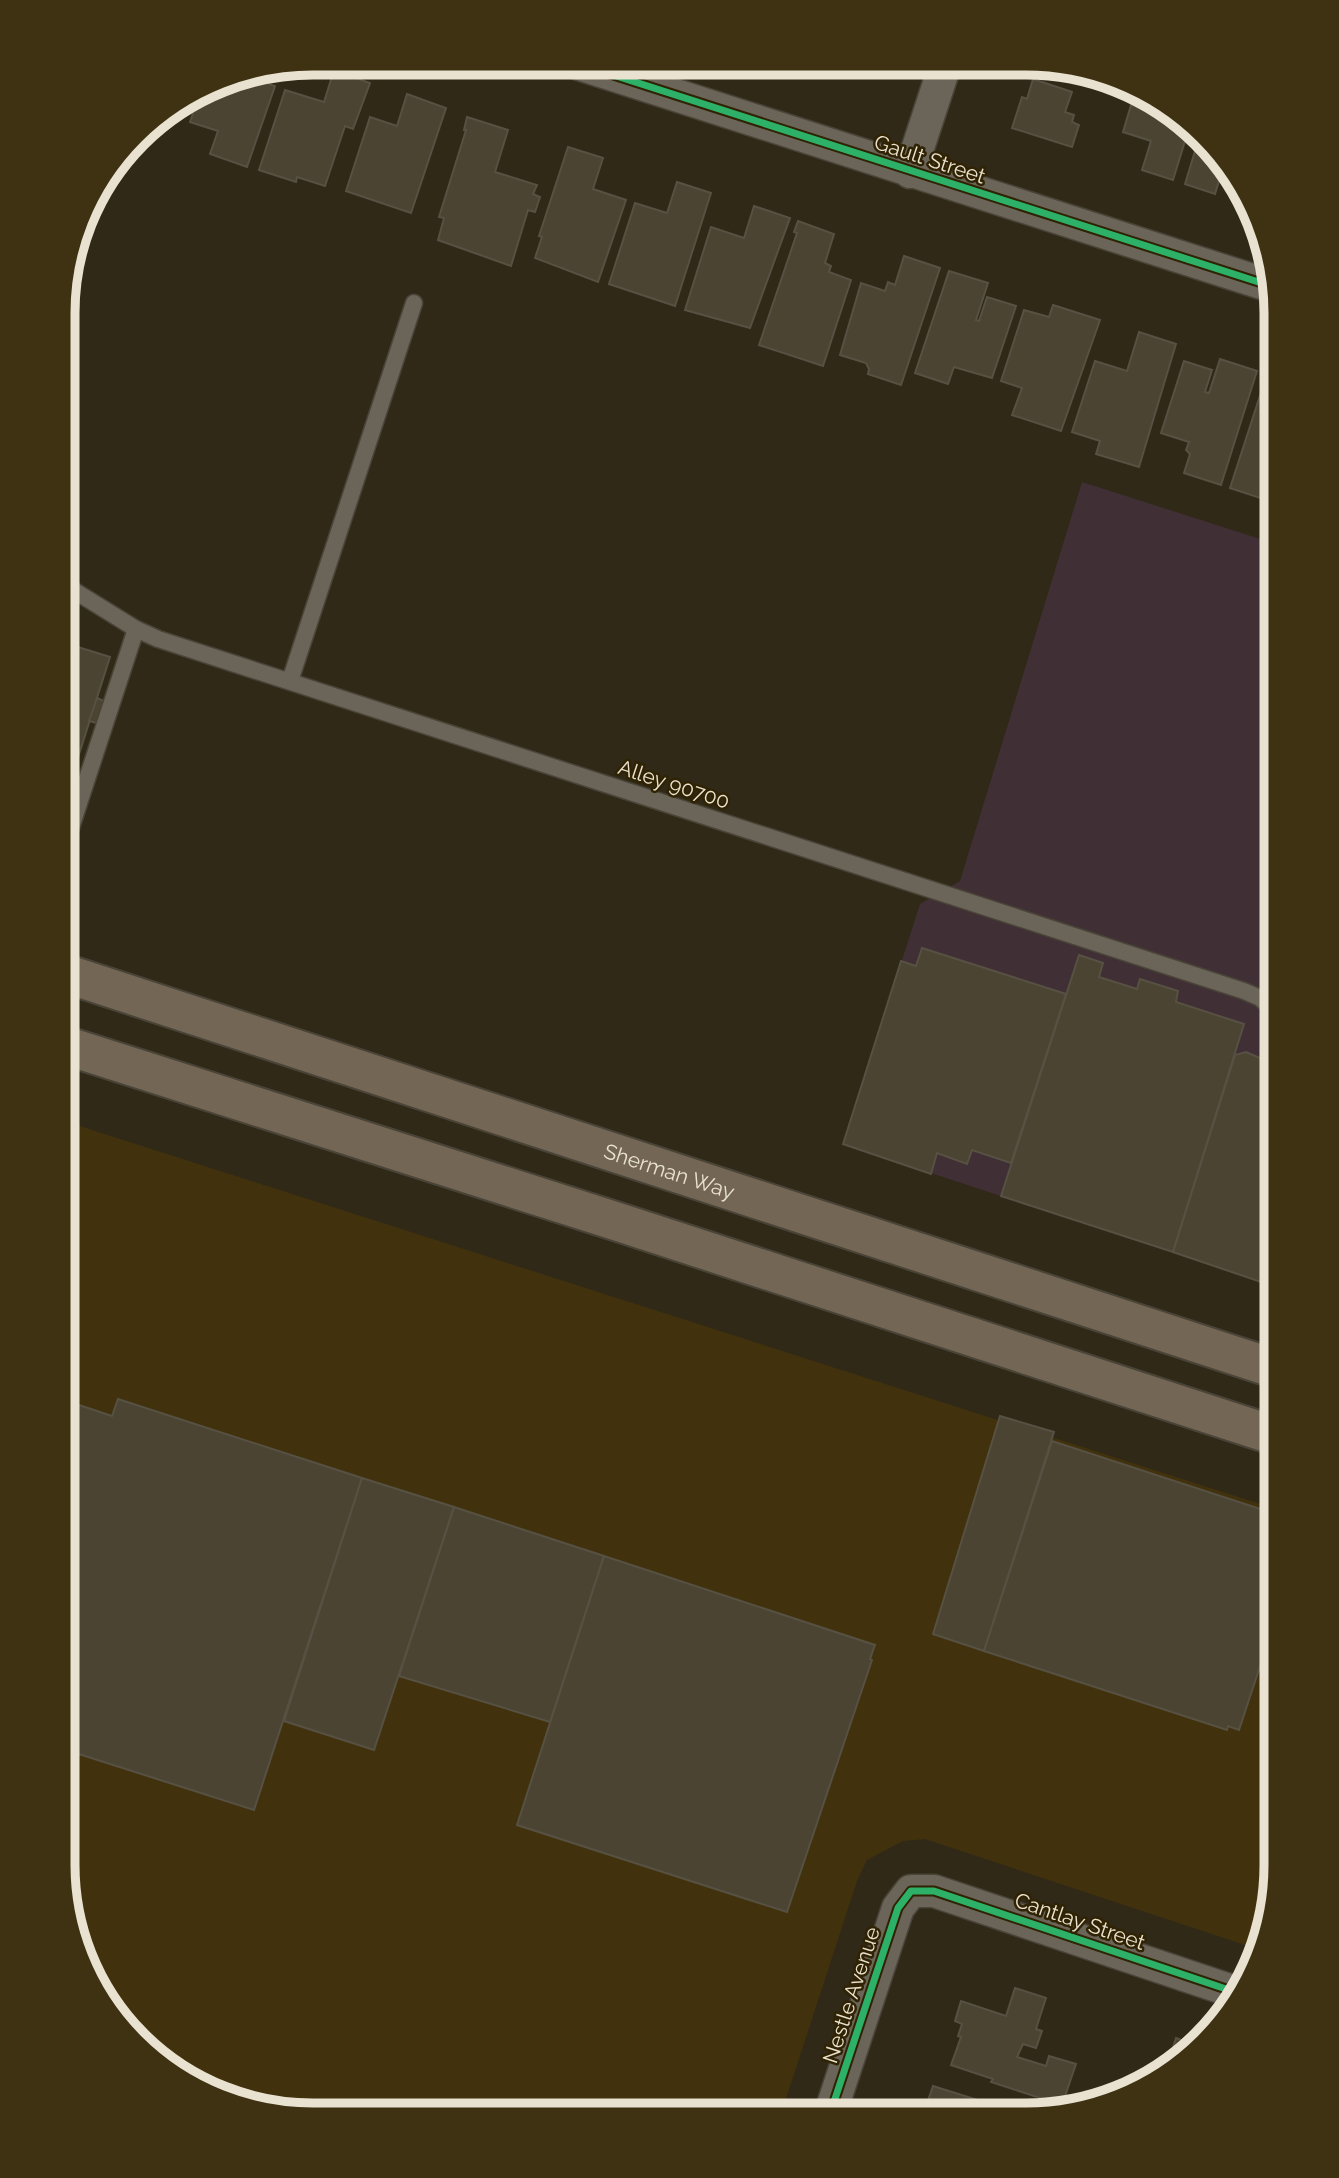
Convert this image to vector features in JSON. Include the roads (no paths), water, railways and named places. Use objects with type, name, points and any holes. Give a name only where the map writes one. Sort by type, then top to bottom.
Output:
[{"type":"main road","name":"Sherman Way","points":[[75,976],[1263,1365]]},
{"type":"main road","points":[[75,1049],[1263,1432]]},
{"type":"street","name":"Gault Street","points":[[613,75],[1262,283]]},
{"type":"street","points":[[910,172],[942,75]]},
{"type":"street","name":"Cantlay Street","points":[[911,1891],[934,1891],[1228,1990]]},
{"type":"street","name":"Nestle Avenue","points":[[834,2103],[898,1908],[911,1891]]},
{"type":"lane","points":[[290,681],[414,303]]},
{"type":"lane","name":"Alley 90700","points":[[75,591],[136,629],[158,639],[1244,991],[1264,1001]]},
{"type":"lane","points":[[75,815],[136,629]]}]
